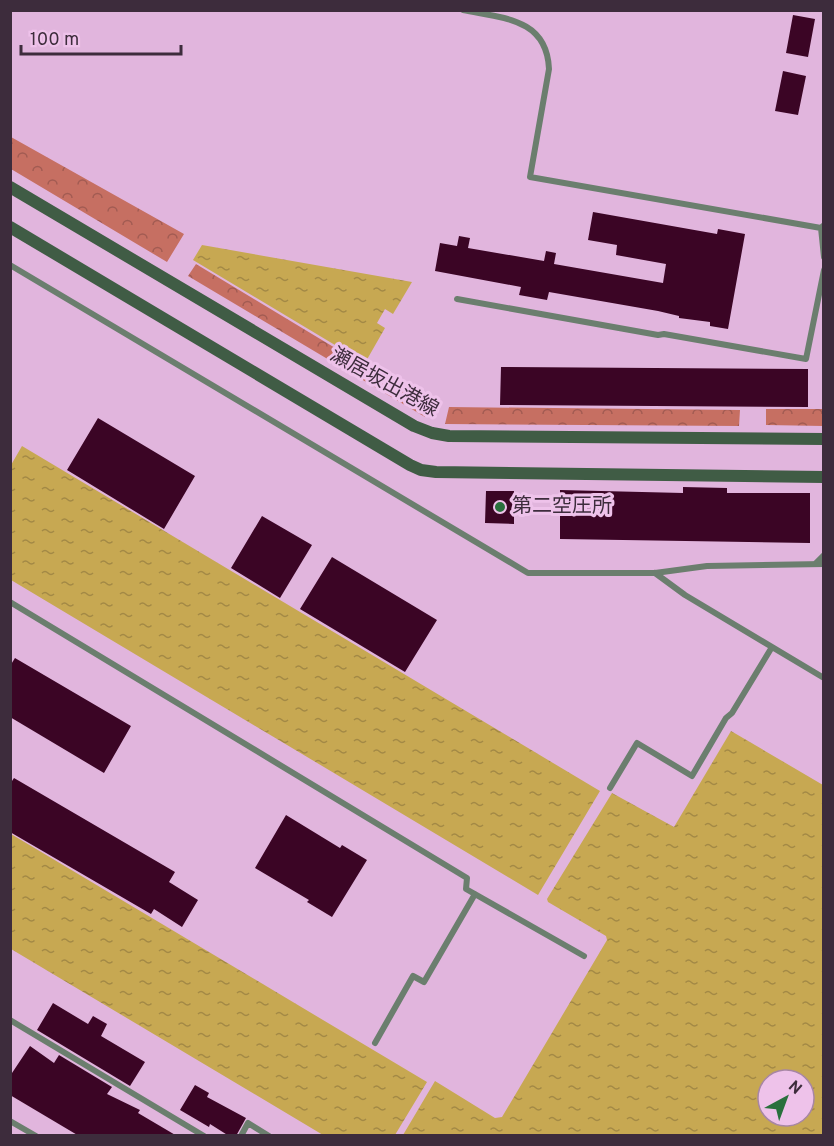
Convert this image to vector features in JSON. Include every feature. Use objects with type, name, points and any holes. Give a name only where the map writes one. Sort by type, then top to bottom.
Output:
[{"type":"main road","name":"瀬居坂出港線","points":[[10,187],[414,426],[432,433],[449,436],[824,439]]},
{"type":"main road","points":[[10,227],[421,470],[824,477]]},
{"type":"lane","points":[[463,10],[499,14],[517,21],[534,32],[548,58],[549,69],[530,177],[822,226],[824,257]]},
{"type":"lane","points":[[10,265],[528,573],[655,573],[707,566],[824,564]]},
{"type":"lane","points":[[457,299],[806,359],[824,270]]},
{"type":"lane","points":[[815,564],[824,555]]},
{"type":"lane","points":[[655,573],[685,595],[824,678]]},
{"type":"lane","points":[[10,603],[466,878],[466,889],[584,956]]},
{"type":"lane","points":[[610,788],[637,743],[692,776],[772,647]]},
{"type":"lane","points":[[375,1043],[414,976],[424,982],[475,894]]},
{"type":"lane","points":[[10,1020],[204,1136]]},
{"type":"lane","points":[[10,1120],[36,1136]]},
{"type":"lane","points":[[241,1136],[248,1123],[269,1136]]},
{"type":"green space","points":[[11,137],[184,234],[167,262],[11,169]]},
{"type":"green space","points":[[196,264],[428,404],[425,417],[188,276]]},
{"type":"green space","points":[[449,407],[740,410],[739,426],[445,424]]},
{"type":"green space","points":[[766,409],[823,409],[823,426],[766,425]]},
{"type":"water","points":[[202,245],[412,282],[393,314],[385,309],[377,323],[385,328],[365,363],[193,260]]},
{"type":"water","points":[[22,446],[600,791],[538,895],[11,580],[11,465]]},
{"type":"water","points":[[731,731],[823,785],[823,1135],[403,1135],[435,1081],[495,1118],[502,1117],[607,940],[606,936],[548,902],[547,899],[612,793],[674,827]]},
{"type":"water","points":[[11,834],[427,1082],[395,1135],[323,1135],[11,949]]},
{"type":"building","points":[[793,15],[815,19],[808,57],[786,53]]},
{"type":"building","points":[[783,71],[806,76],[798,115],[775,111]]},
{"type":"building","points":[[593,212],[717,234],[718,229],[745,234],[728,329],[710,326],[710,322],[679,318],[679,316],[658,311],[549,292],[547,300],[519,295],[521,287],[435,271],[440,243],[457,246],[459,236],[470,238],[468,248],[544,261],[546,251],[556,253],[554,264],[663,283],[666,264],[616,255],[617,245],[588,240]]},
{"type":"building","points":[[501,367],[808,369],[808,407],[500,405]]},
{"type":"building","points":[[98,418],[195,476],[164,529],[67,470]]},
{"type":"building","points":[[683,487],[727,488],[727,493],[810,493],[810,543],[560,539],[560,490],[683,493]]},
{"type":"building","name":"第二空圧所","points":[[486,491],[514,491],[514,524],[485,523]]},
{"type":"building","points":[[262,516],[312,545],[280,598],[231,568]]},
{"type":"building","points":[[332,557],[437,620],[405,672],[300,609]]},
{"type":"building","points":[[15,658],[131,726],[104,773],[10,717],[10,666]]},
{"type":"building","points":[[14,778],[175,872],[169,882],[198,900],[182,927],[154,909],[151,914],[10,832],[10,784]]},
{"type":"building","points":[[286,815],[340,848],[342,845],[367,860],[332,917],[307,902],[309,900],[255,868]]},
{"type":"building","points":[[53,1003],[88,1024],[93,1016],[107,1024],[101,1036],[145,1062],[130,1086],[37,1030]]},
{"type":"building","points":[[30,1046],[54,1063],[59,1055],[112,1087],[107,1094],[140,1110],[138,1113],[177,1136],[79,1136],[10,1095],[10,1076]]},
{"type":"building","points":[[195,1085],[209,1093],[207,1097],[246,1118],[236,1136],[229,1136],[210,1124],[209,1127],[180,1110]]},
{"type":"place","name":"第二空圧所","points":[[500,507]]}]
